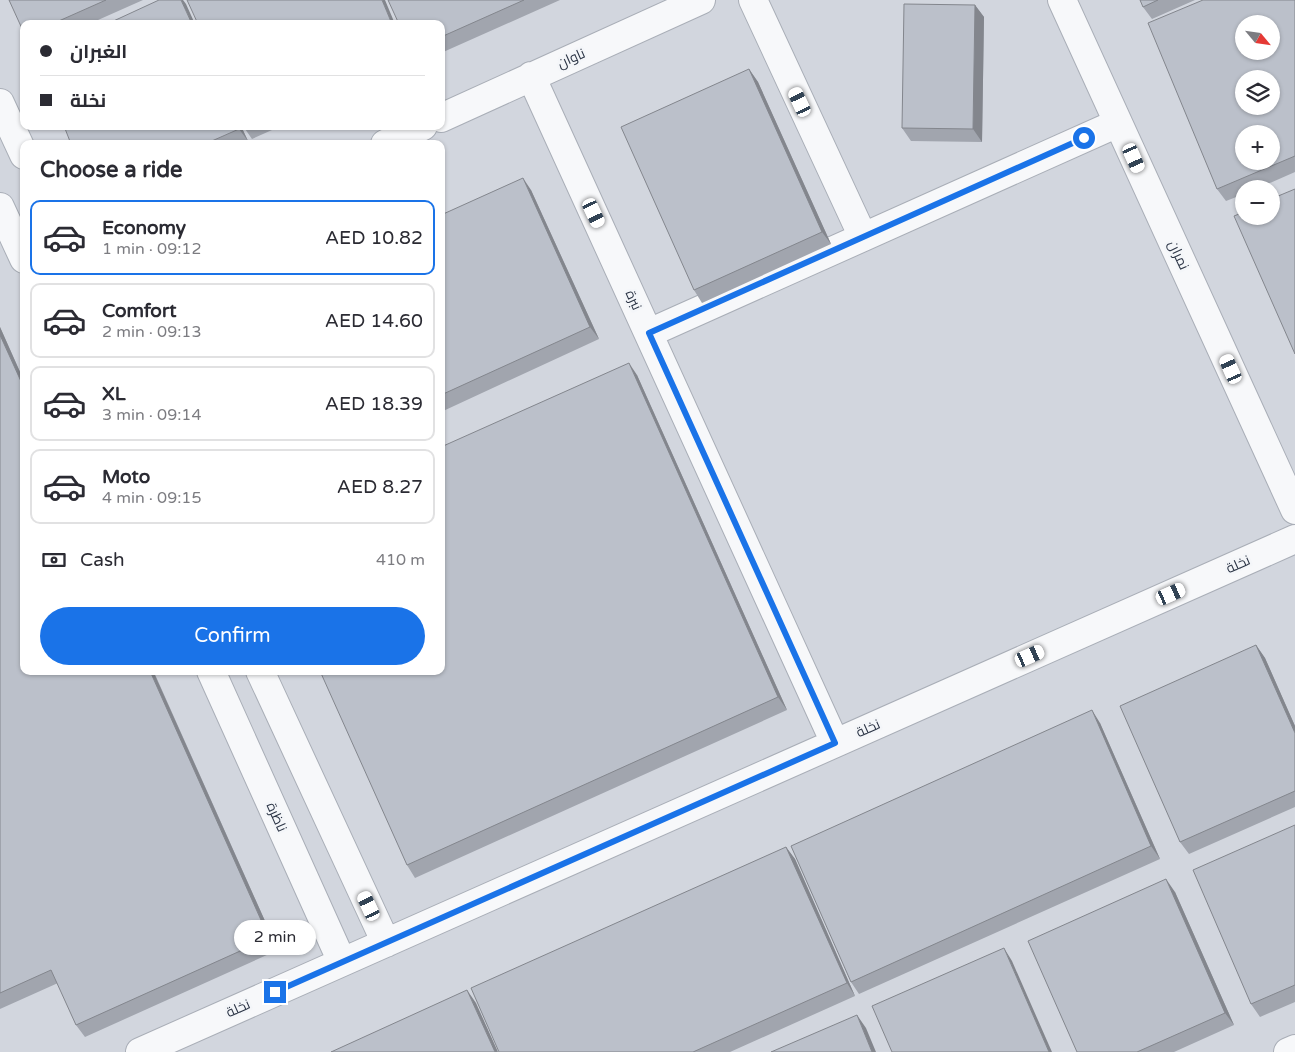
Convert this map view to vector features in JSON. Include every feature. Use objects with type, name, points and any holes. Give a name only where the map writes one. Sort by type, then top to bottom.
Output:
[{"type":"street","name":"ناوان","points":[[445,116],[700,0]]},
{"type":"street","points":[[753,0],[863,237]]},
{"type":"street","name":"نمران","points":[[1062,0],[1295,510]]},
{"type":"street","name":"نبرة","points":[[532,76],[835,743]]},
{"type":"street","points":[[0,103],[20,146]]},
{"type":"street","points":[[649,333],[1118,123]]},
{"type":"street","points":[[393,140],[415,130]]},
{"type":"street","points":[[0,207],[20,251]]},
{"type":"street","name":"نخلة","points":[[140,1052],[1295,539]]},
{"type":"street","name":"ناظرة","points":[[213,675],[342,962]]},
{"type":"street","points":[[262,675],[386,943]]},
{"type":"street","points":[[1288,1052],[1295,1049]]},
{"type":"shaded area","points":[[0,0],[1295,0],[1295,1052],[0,1052]]},
{"type":"building","points":[[9,0],[106,0],[61,20],[20,20],[20,24]]},
{"type":"building","points":[[159,0],[181,0],[190,20],[116,20]]},
{"type":"building","points":[[187,0],[382,0],[390,20],[196,20]]},
{"type":"building","points":[[388,0],[524,0],[445,35],[445,20],[397,20]]},
{"type":"building","points":[[1140,0],[1158,0],[1143,7]]},
{"type":"building","points":[[1203,0],[1295,0],[1295,156],[1280,162],[1280,125],[1235,125],[1235,170],[1262,170],[1217,189],[1148,23]]},
{"type":"building","points":[[904,4],[975,5],[973,129],[902,128]]},
{"type":"building","points":[[749,69],[822,232],[694,290],[621,127]]},
{"type":"building","points":[[66,130],[237,130],[214,140],[69,140]]},
{"type":"building","points":[[523,178],[590,327],[445,393],[445,213]]},
{"type":"building","points":[[1295,189],[1295,354],[1238,225],[1280,225],[1280,195]]},
{"type":"building","points":[[0,335],[20,379],[20,675],[152,675],[269,938],[76,1025],[51,970],[0,993]]},
{"type":"building","points":[[629,363],[778,697],[407,865],[322,675],[445,675],[445,445]]},
{"type":"building","points":[[1256,645],[1295,733],[1295,791],[1180,842],[1120,706]]},
{"type":"building","points":[[1092,710],[1151,846],[851,982],[791,846]]},
{"type":"building","points":[[1295,825],[1295,985],[1251,1004],[1193,870]]},
{"type":"building","points":[[786,847],[847,983],[693,1052],[499,1052],[471,988]]},
{"type":"building","points":[[1166,879],[1225,1013],[1137,1052],[1077,1052],[1028,941]]},
{"type":"building","points":[[1004,948],[1049,1052],[892,1052],[872,1006]]},
{"type":"building","points":[[467,990],[495,1052],[331,1052]]},
{"type":"building","points":[[857,1015],[872,1052],[771,1052]]},
{"type":"route","points":[[275,992],[835,743],[649,333],[1084,138]]}]
